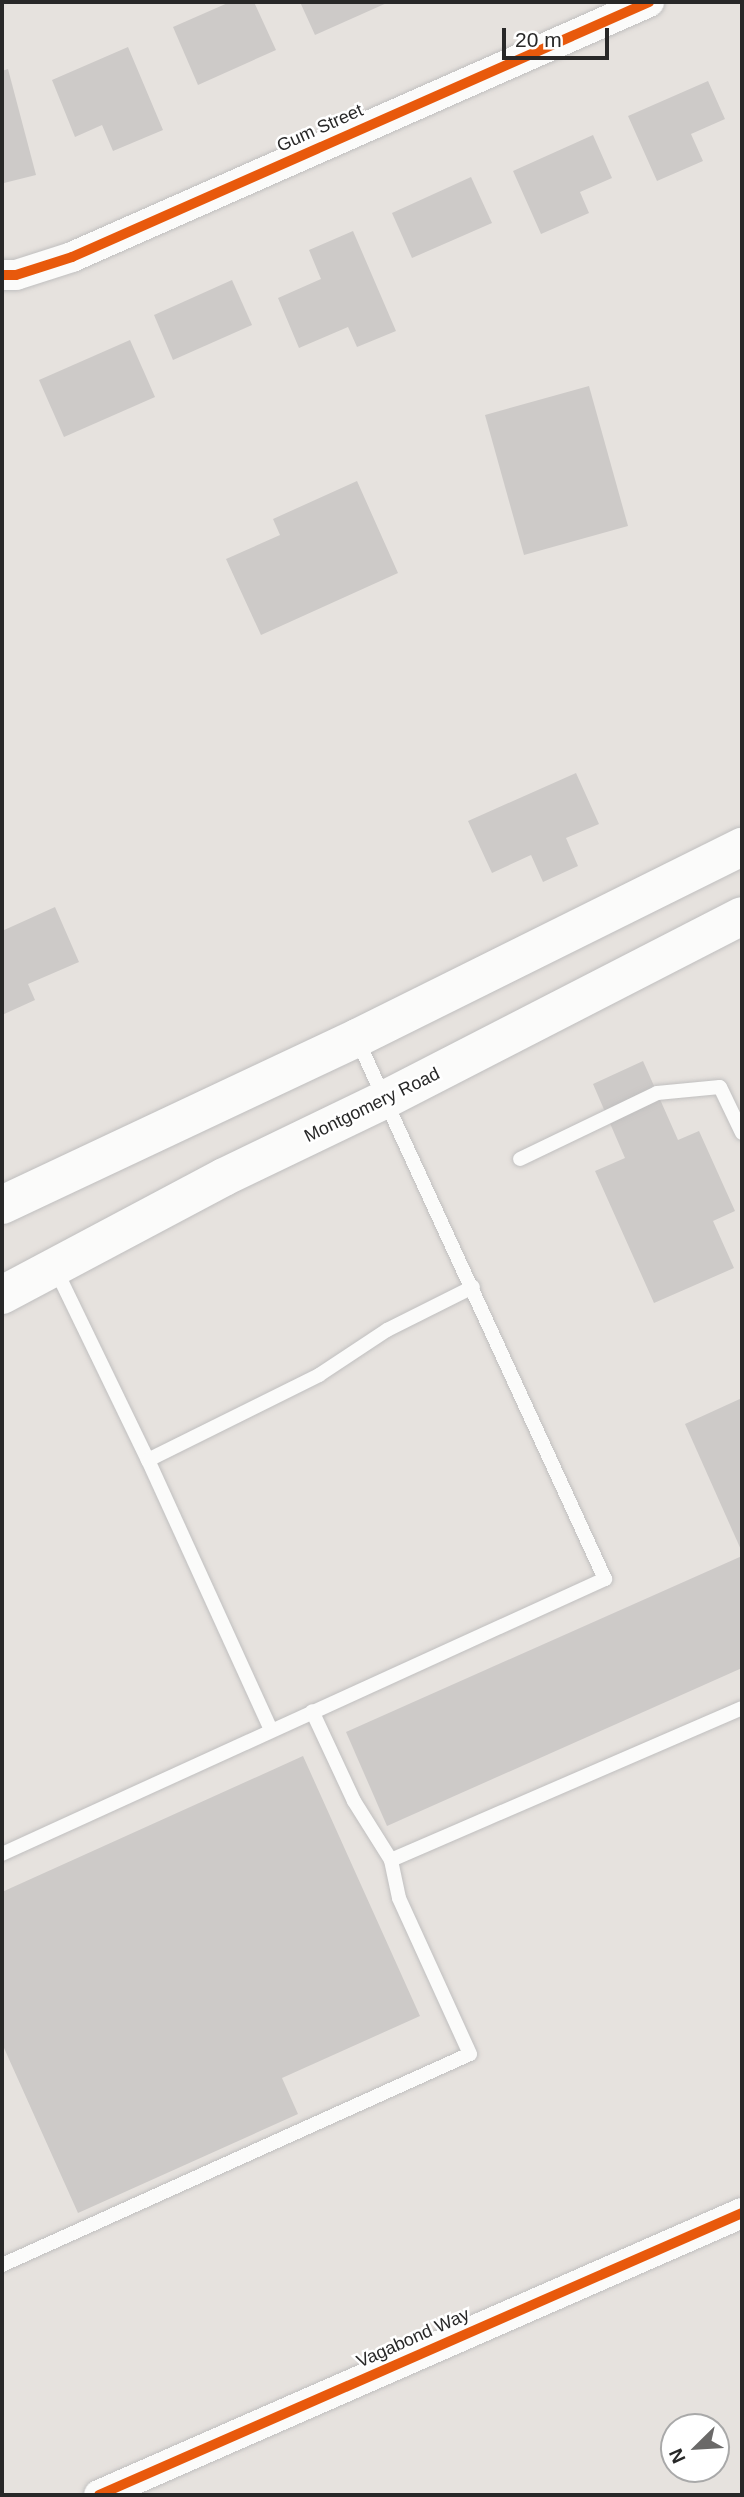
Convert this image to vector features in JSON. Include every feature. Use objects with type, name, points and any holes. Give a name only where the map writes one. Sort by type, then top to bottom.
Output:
[{"type":"main road","points":[[2,1205],[357,1038],[742,847]]},
{"type":"main road","name":"Montgomery Road","points":[[2,1295],[224,1177],[386,1099],[742,916]]},
{"type":"street","name":"Gum Street","points":[[2,275],[16,275],[72,257],[649,2]]},
{"type":"street","name":"Vagabond Way","points":[[99,2495],[742,2213]]},
{"type":"lane","points":[[2,1854],[606,1579],[357,1038]]},
{"type":"lane","points":[[520,1159],[657,1093],[720,1087],[742,1133]]},
{"type":"lane","points":[[54,1267],[148,1460],[271,1730]]},
{"type":"lane","points":[[148,1460],[319,1376],[387,1330],[473,1287]]},
{"type":"lane","points":[[391,1860],[742,1708]]},
{"type":"lane","points":[[2,2264],[470,2054],[399,1898],[391,1860],[355,1801],[312,1711]]},
{"type":"building","points":[[230,2],[254,2],[276,50],[198,85],[173,27]]},
{"type":"building","points":[[300,2],[389,2],[315,35]]},
{"type":"building","points":[[128,47],[163,130],[113,151],[102,125],[75,137],[52,80]]},
{"type":"building","points":[[8,69],[36,175],[4,183],[2,71]]},
{"type":"building","points":[[708,81],[725,119],[691,134],[703,161],[657,181],[628,116]]},
{"type":"building","points":[[593,135],[612,178],[580,192],[589,213],[541,234],[513,171]]},
{"type":"building","points":[[471,177],[492,223],[412,258],[392,213]]},
{"type":"building","points":[[353,231],[396,331],[357,347],[348,327],[299,348],[278,298],[321,279],[309,250]]},
{"type":"building","points":[[232,280],[252,325],[173,360],[154,315]]},
{"type":"building","points":[[130,340],[155,397],[64,437],[39,380]]},
{"type":"building","points":[[589,386],[628,526],[524,555],[485,415]]},
{"type":"building","points":[[357,481],[398,573],[261,635],[226,559],[280,535],[273,519]]},
{"type":"building","points":[[576,773],[599,824],[566,838],[578,866],[543,882],[531,855],[492,873],[468,821]]},
{"type":"building","points":[[55,907],[79,962],[28,984],[35,1000],[2,1015],[2,931]]},
{"type":"building","points":[[643,1061],[678,1140],[699,1131],[735,1211],[713,1221],[734,1268],[654,1303],[595,1171],[625,1158],[593,1084]]},
{"type":"building","points":[[742,1398],[742,1552],[685,1424]]},
{"type":"building","points":[[742,1556],[742,1668],[387,1826],[346,1732]]},
{"type":"building","points":[[303,1756],[420,2016],[282,2078],[298,2114],[78,2213],[4,2048],[2,2050],[2,1892]]},
{"type":"cycle path","points":[[2,275],[16,275],[72,257],[649,2]]},
{"type":"cycle path","points":[[99,2495],[742,2213]]}]
